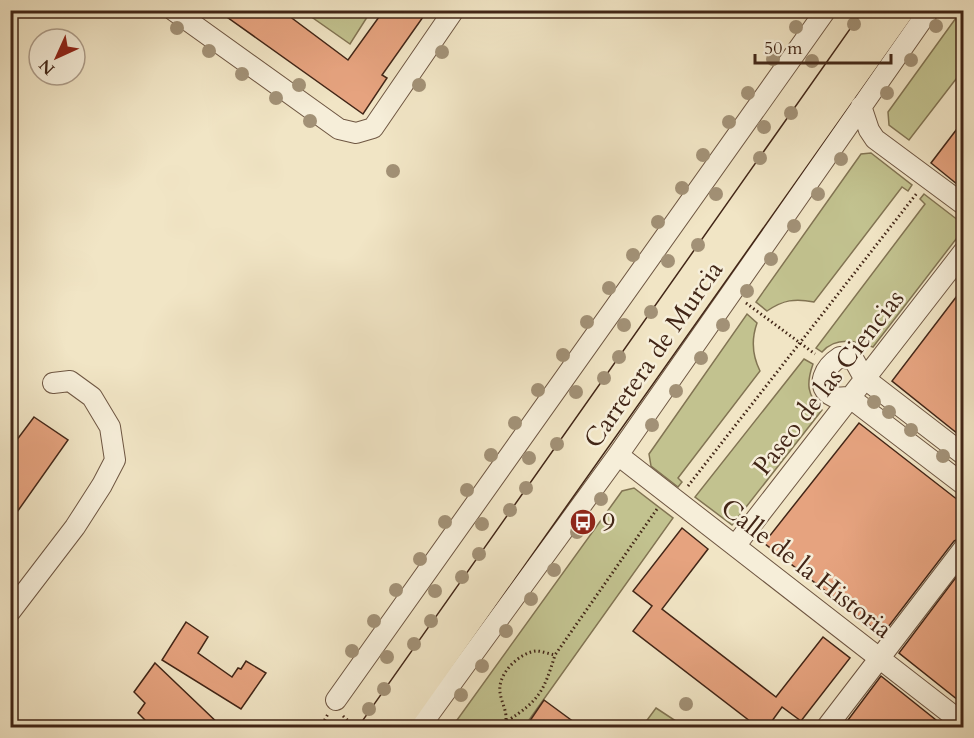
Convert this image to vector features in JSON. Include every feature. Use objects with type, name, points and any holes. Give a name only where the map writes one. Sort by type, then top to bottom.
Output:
[{"type":"main road","name":"Carretera de Murcia","points":[[373,728],[879,10]]},
{"type":"main road","name":"Carretera de Murcia","points":[[394,728],[902,10]]},
{"type":"street","points":[[173,10],[339,129],[356,133],[373,128],[454,10]]},
{"type":"street","points":[[336,700],[826,10]]},
{"type":"street","name":"Carretera de Murcia","points":[[419,728],[618,455],[929,10]]},
{"type":"street","points":[[861,106],[869,130],[875,139],[963,205]]},
{"type":"street","name":"Paseo de las Ciencias","points":[[735,546],[963,251]]},
{"type":"street","points":[[963,455],[864,378],[854,360],[840,357],[830,363],[823,374],[823,385],[835,397],[849,398],[963,485]]},
{"type":"street","points":[[10,612],[75,526],[102,486],[115,460],[110,427],[92,397],[70,381],[53,383]]},
{"type":"street","name":"Calle de la Historia","points":[[618,455],[963,724]]},
{"type":"street","points":[[826,728],[963,548]]},
{"type":"path","points":[[503,728],[507,721],[531,705],[539,696],[547,682],[555,655],[656,510],[677,501],[922,187]]},
{"type":"path","points":[[746,303],[800,345],[830,363]]},
{"type":"path","points":[[507,721],[501,700],[500,685],[514,662],[523,655],[538,651],[555,655]]},
{"type":"green space","points":[[303,11],[371,11],[350,44]]},
{"type":"green space","points":[[961,11],[964,11],[963,70],[909,140],[889,125],[888,112]]},
{"type":"green space","points":[[871,153],[912,185],[908,191],[902,187],[814,302],[789,301],[778,304],[767,311],[756,302],[861,154]]},
{"type":"green space","points":[[924,194],[963,224],[963,230],[873,347],[846,341],[833,344],[822,352],[816,348],[925,204],[920,199]]},
{"type":"green space","points":[[747,314],[757,323],[753,347],[760,371],[678,478],[682,482],[678,487],[651,466],[649,454]]},
{"type":"green space","points":[[804,359],[813,364],[809,389],[813,399],[822,410],[732,525],[695,497]]},
{"type":"green space","points":[[634,488],[673,518],[524,727],[452,727],[622,491]]},
{"type":"green space","points":[[656,708],[685,727],[642,727]]},
{"type":"building","points":[[217,10],[281,10],[348,60],[384,10],[428,10],[382,75],[387,78],[363,114]]},
{"type":"building","points":[[963,121],[963,189],[931,163]]},
{"type":"building","points":[[963,288],[963,438],[892,381]]},
{"type":"building","points":[[34,417],[68,440],[10,522],[10,449]]},
{"type":"building","points":[[859,423],[963,504],[963,536],[954,541],[882,635],[764,543]]},
{"type":"building","points":[[682,528],[708,549],[662,609],[776,697],[823,637],[850,658],[801,721],[782,707],[767,728],[759,728],[633,631],[652,606],[633,591]]},
{"type":"building","points":[[963,568],[963,704],[899,653]]},
{"type":"building","points":[[186,622],[208,637],[198,653],[232,677],[246,661],[266,673],[241,709],[162,660]]},
{"type":"building","points":[[155,663],[223,728],[153,728],[138,713],[145,703],[134,692]]},
{"type":"building","points":[[881,676],[946,728],[842,728]]},
{"type":"building","points":[[544,700],[582,728],[525,728]]},
{"type":"place","name":"9","points":[[583,522]]}]
